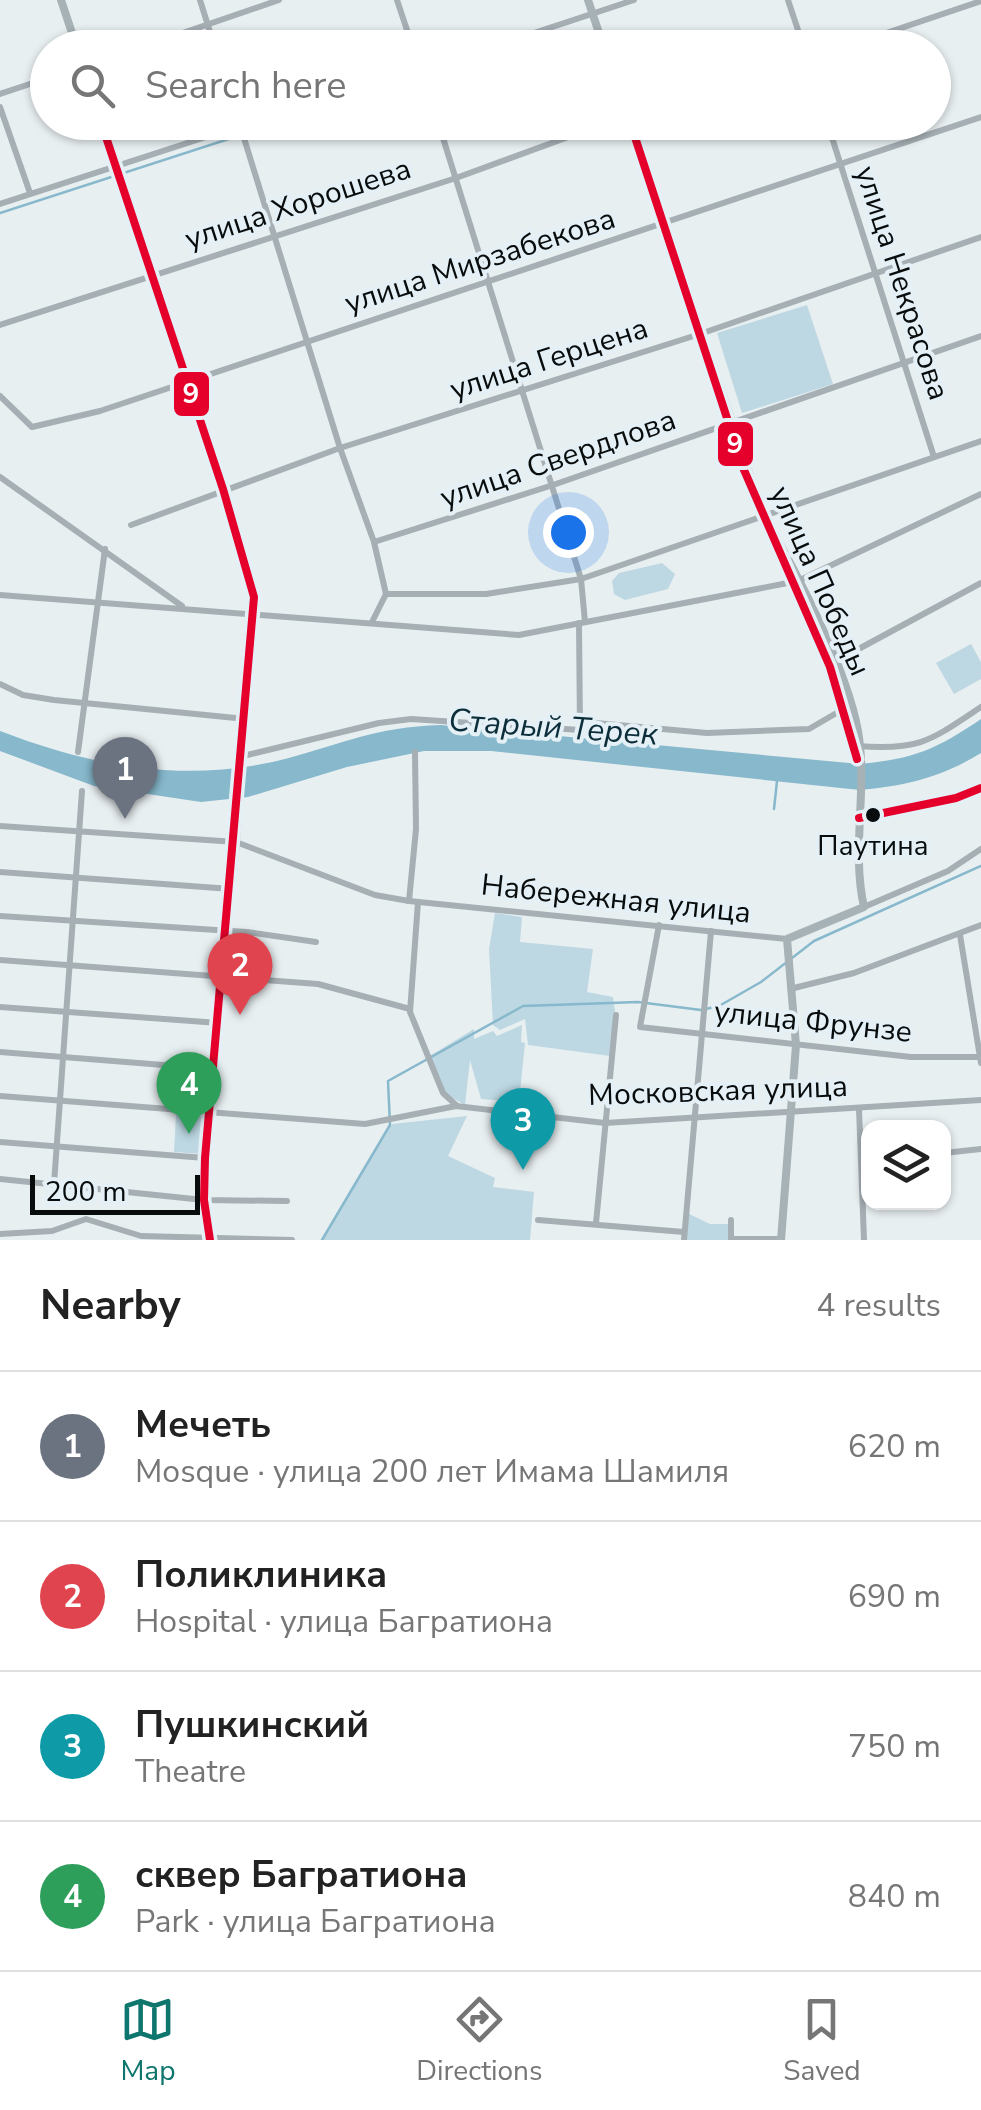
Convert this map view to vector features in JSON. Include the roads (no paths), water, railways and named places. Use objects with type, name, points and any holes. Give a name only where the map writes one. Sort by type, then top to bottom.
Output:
[{"type":"main road","points":[[61,0],[71,30]]},
{"type":"main road","points":[[589,0],[599,30]]},
{"type":"main road","points":[[106,140],[254,598],[228,933],[204,1158],[204,1200],[210,1237]]},
{"type":"main road","name":"улица Победы","points":[[636,140],[764,519],[852,707],[864,907]]},
{"type":"main road","name":"улица Победы","points":[[831,664],[857,746]]},
{"type":"main road","points":[[859,818],[956,798],[981,788]]},
{"type":"main road","name":"Набережная улица","points":[[787,939],[864,907]]},
{"type":"main road","points":[[781,1240],[796,1045],[787,939]]},
{"type":"street","points":[[200,0],[210,30]]},
{"type":"street","points":[[191,30],[279,0]]},
{"type":"street","points":[[397,0],[407,30]]},
{"type":"street","points":[[545,30],[634,0]]},
{"type":"street","points":[[788,0],[798,30]]},
{"type":"street","points":[[897,30],[980,3]]},
{"type":"street","points":[[0,94],[30,84]]},
{"type":"street","points":[[0,107],[30,193]]},
{"type":"street","name":"улица Мирзабекова","points":[[951,127],[981,117]]},
{"type":"street","points":[[0,204],[195,140]]},
{"type":"street","points":[[245,140],[340,448],[374,542],[386,594],[372,622]]},
{"type":"street","points":[[243,759],[378,722],[411,719],[580,730],[581,579],[444,140]]},
{"type":"street","name":"улица Хорошева","points":[[0,325],[456,178],[560,140]]},
{"type":"street","name":"улица Некрасова","points":[[833,140],[934,457]]},
{"type":"street","name":"улица Мирзабекова","points":[[0,396],[32,427],[100,412],[909,140]]},
{"type":"street","name":"улица Герцена","points":[[131,525],[340,448],[701,334],[873,271],[981,237]]},
{"type":"street","name":"улица Свердлова","points":[[374,542],[554,485],[981,336]]},
{"type":"street","points":[[386,594],[486,594],[536,590],[581,579],[981,441]]},
{"type":"street","points":[[0,477],[183,607]]},
{"type":"street","points":[[0,594],[503,635],[795,582],[981,494]]},
{"type":"street","points":[[78,752],[105,549]]},
{"type":"street","points":[[831,664],[981,582]]},
{"type":"street","points":[[0,684],[23,695],[246,719]]},
{"type":"street","points":[[857,746],[902,750],[934,738],[981,707]]},
{"type":"street","points":[[596,723],[708,733],[809,729],[845,708]]},
{"type":"street","points":[[415,752],[410,1010],[443,1093],[456,1106]]},
{"type":"street","points":[[54,1184],[82,791]]},
{"type":"street","name":"Набережная улица","points":[[0,826],[236,842],[375,895],[413,902],[787,939]]},
{"type":"street","name":"Набережная улица","points":[[864,907],[948,871],[981,848]]},
{"type":"street","points":[[0,872],[231,889]]},
{"type":"street","points":[[0,916],[316,942]]},
{"type":"street","name":"улица Фрунзе","points":[[659,925],[640,1026],[911,1057],[981,1059]]},
{"type":"street","points":[[794,988],[854,973],[981,925]]},
{"type":"street","points":[[538,1220],[596,1223],[684,1236],[711,931]]},
{"type":"street","points":[[960,935],[981,1059]]},
{"type":"street","points":[[0,960],[318,984],[410,1010]]},
{"type":"street","points":[[0,1007],[219,1023]]},
{"type":"street","points":[[596,1223],[616,1015]]},
{"type":"street","points":[[0,1052],[214,1068]]},
{"type":"street","name":"Московская улица","points":[[0,1096],[365,1124],[456,1106],[605,1123],[981,1100]]},
{"type":"street","points":[[859,1109],[861,1127]]},
{"type":"street","points":[[0,1142],[204,1158]]},
{"type":"street","points":[[951,1152],[981,1149]]},
{"type":"street","points":[[0,1178],[204,1200],[287,1200]]},
{"type":"street","points":[[864,1210],[864,1240]]},
{"type":"street","points":[[0,1234],[52,1231],[86,1219],[142,1236],[292,1240]]},
{"type":"street","points":[[731,1220],[731,1239],[781,1240]]},
{"type":"water","points":[[981,719],[981,753],[923,779],[860,790],[491,751],[424,751],[347,767],[248,797],[201,802],[94,786],[0,751],[0,731],[105,762],[176,771],[212,770],[285,759],[378,732],[441,725],[860,764],[924,751]]},
{"type":"waterway","points":[[0,213],[225,140]]},
{"type":"waterway","points":[[774,809],[777,781]]},
{"type":"waterway","points":[[322,1240],[390,1125],[388,1081],[523,1006],[638,1002],[701,1010],[719,1006],[761,982],[814,941],[981,866]]},
{"type":"place","name":"Паутина","points":[[873,815]]},
{"type":"place","name":"Мечеть","points":[[125,819]]},
{"type":"place","name":"Поликлиника","points":[[240,1015]]},
{"type":"place","name":"сквер Багратиона","points":[[189,1134]]},
{"type":"place","name":"Пушкинский","points":[[523,1170]]},
{"type":"water label","name":"Старый Терек","points":[[553,727]]}]
